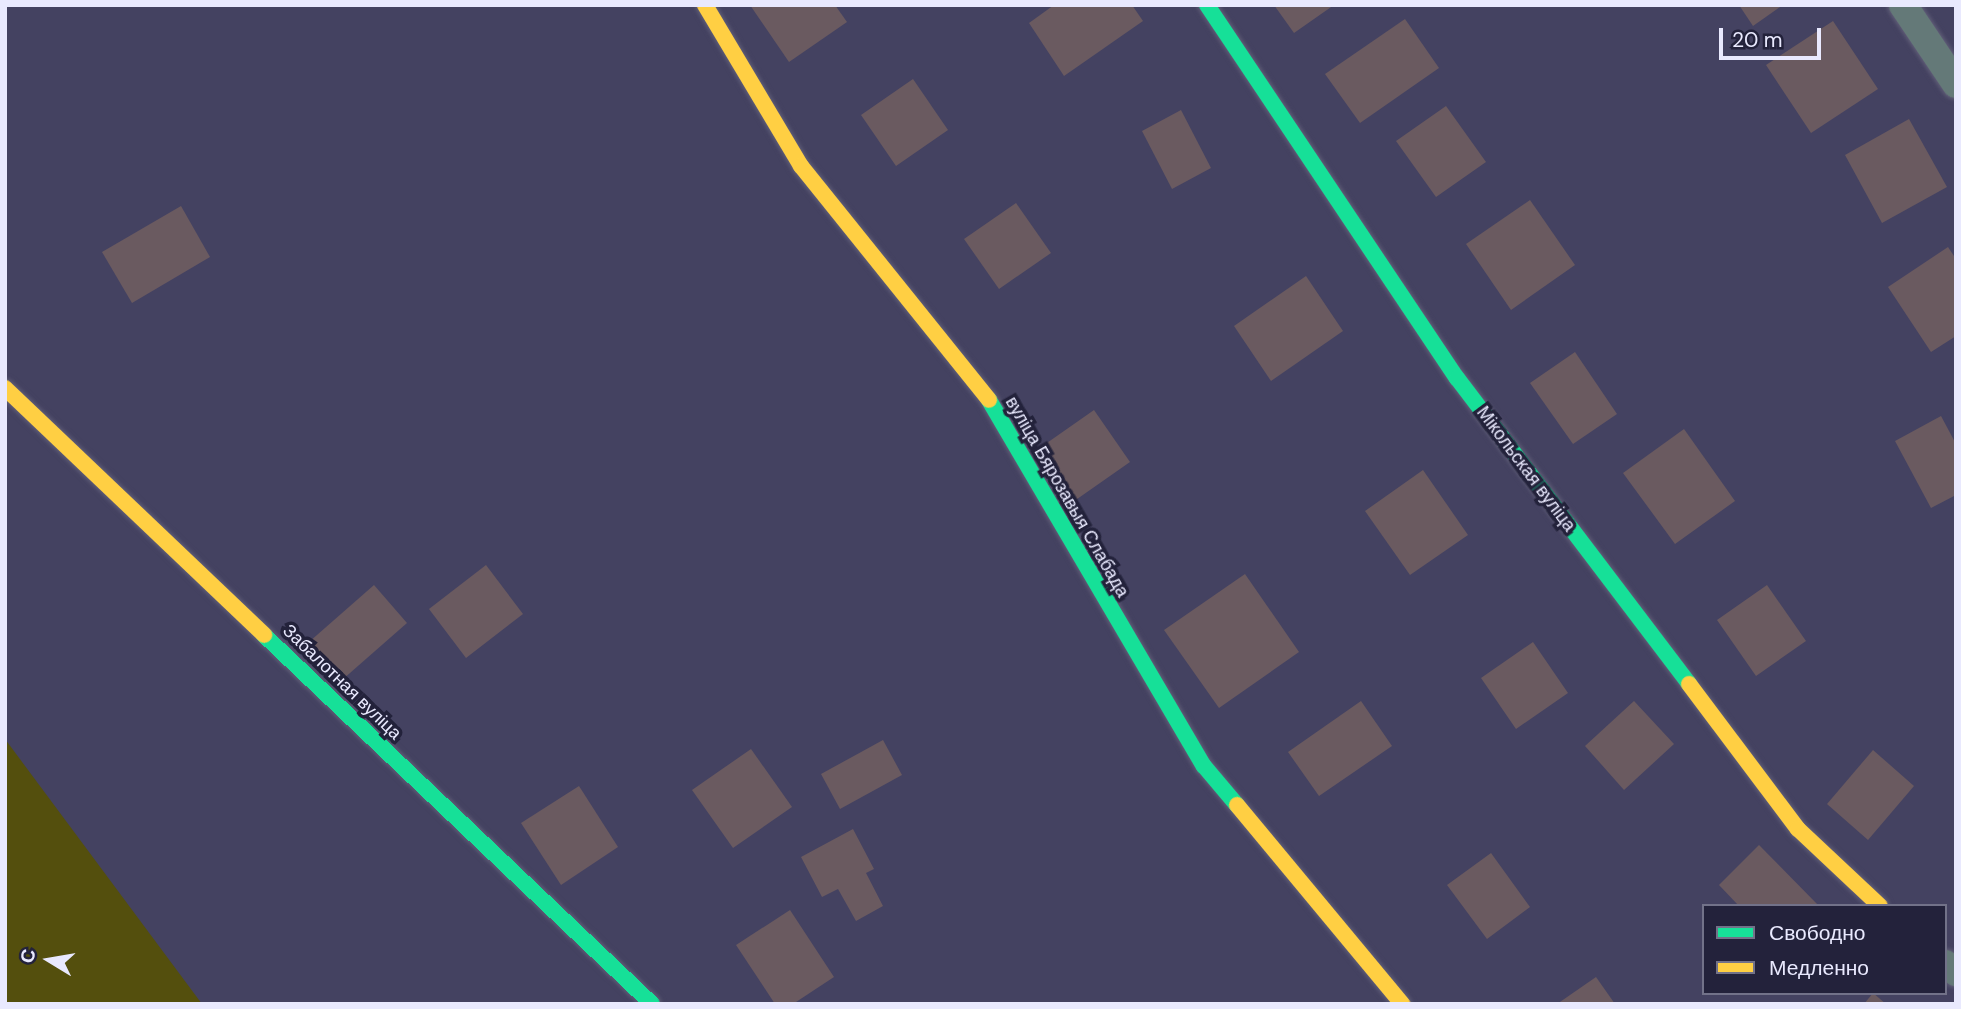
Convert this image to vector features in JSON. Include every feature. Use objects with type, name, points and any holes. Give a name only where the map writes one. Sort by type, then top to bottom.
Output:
[{"type":"street","name":"вуліца Бярозавыя Слабада","points":[[705,5],[801,166],[976,378],[1204,766],[1402,1004]]},
{"type":"street","name":"Мікольская вуліца","points":[[1207,5],[1465,389],[1798,829],[1878,904]]},
{"type":"street","points":[[1903,5],[1956,84]]},
{"type":"street","name":"Забалотная вуліца","points":[[5,387],[652,1004]]},
{"type":"shaded area","points":[[5,739],[202,1004],[5,1004]]},
{"type":"building","points":[[750,5],[835,5],[847,22],[789,62]]},
{"type":"building","points":[[1054,5],[1132,5],[1143,21],[1064,76],[1029,23]]},
{"type":"building","points":[[1274,5],[1334,5],[1294,33]]},
{"type":"building","points":[[1739,5],[1783,5],[1753,26]]},
{"type":"building","points":[[1405,19],[1439,68],[1360,123],[1325,74]]},
{"type":"building","points":[[1833,21],[1878,89],[1811,133],[1766,65]]},
{"type":"building","points":[[913,79],[948,130],[896,166],[861,115]]},
{"type":"building","points":[[1446,106],[1486,162],[1436,197],[1396,141]]},
{"type":"building","points":[[1181,110],[1211,168],[1172,189],[1142,131]]},
{"type":"building","points":[[1909,119],[1947,187],[1882,223],[1845,155]]},
{"type":"building","points":[[1530,200],[1575,265],[1511,310],[1466,244]]},
{"type":"building","points":[[1016,203],[1051,253],[999,289],[964,239]]},
{"type":"building","points":[[181,206],[210,257],[132,303],[102,252]]},
{"type":"building","points":[[1948,247],[1956,259],[1956,336],[1931,352],[1888,287]]},
{"type":"building","points":[[1306,276],[1343,331],[1271,381],[1234,326]]},
{"type":"building","points":[[1575,352],[1617,414],[1573,444],[1530,383]]},
{"type":"building","points":[[1094,410],[1130,462],[1070,504],[1034,452]]},
{"type":"building","points":[[1941,416],[1956,444],[1956,495],[1931,508],[1895,441]]},
{"type":"building","points":[[1684,429],[1735,501],[1675,544],[1623,473]]},
{"type":"building","points":[[1423,470],[1468,535],[1410,575],[1365,511]]},
{"type":"building","points":[[486,565],[523,614],[466,658],[429,609]]},
{"type":"building","points":[[1245,574],[1299,652],[1219,708],[1164,630]]},
{"type":"building","points":[[374,585],[407,623],[342,680],[309,642]]},
{"type":"building","points":[[1767,585],[1806,641],[1756,676],[1717,620]]},
{"type":"building","points":[[1533,642],[1568,693],[1516,729],[1481,678]]},
{"type":"building","points":[[1361,701],[1392,746],[1319,796],[1288,752]]},
{"type":"building","points":[[1634,701],[1674,744],[1624,790],[1585,746]]},
{"type":"building","points":[[883,740],[902,775],[840,809],[821,774]]},
{"type":"building","points":[[751,749],[792,807],[733,848],[692,790]]},
{"type":"building","points":[[1873,750],[1914,786],[1868,840],[1827,804]]},
{"type":"building","points":[[579,786],[618,847],[561,885],[521,823]]},
{"type":"building","points":[[853,829],[874,869],[866,873],[883,906],[856,921],[838,889],[822,897],[801,857]]},
{"type":"building","points":[[1759,845],[1817,904],[1737,904],[1719,885]]},
{"type":"building","points":[[1491,853],[1530,907],[1487,939],[1447,885]]},
{"type":"building","points":[[790,910],[834,977],[793,1004],[775,1004],[736,945]]},
{"type":"building","points":[[1596,977],[1615,1004],[1557,1004]]},
{"type":"building","points":[[1871,995],[1875,995],[1886,1004],[1864,1004]]},
{"type":"traffic: fast","points":[[1207,5],[1457,378],[1689,684]]},
{"type":"traffic: fast","points":[[989,400],[1204,766],[1237,805]]},
{"type":"traffic: fast","points":[[264,635],[652,1004]]},
{"type":"traffic: slow","points":[[705,5],[801,166],[989,400]]},
{"type":"traffic: slow","points":[[5,388],[264,635]]},
{"type":"traffic: slow","points":[[1689,684],[1798,829],[1878,904]]},
{"type":"traffic: slow","points":[[1237,805],[1402,1004]]}]
